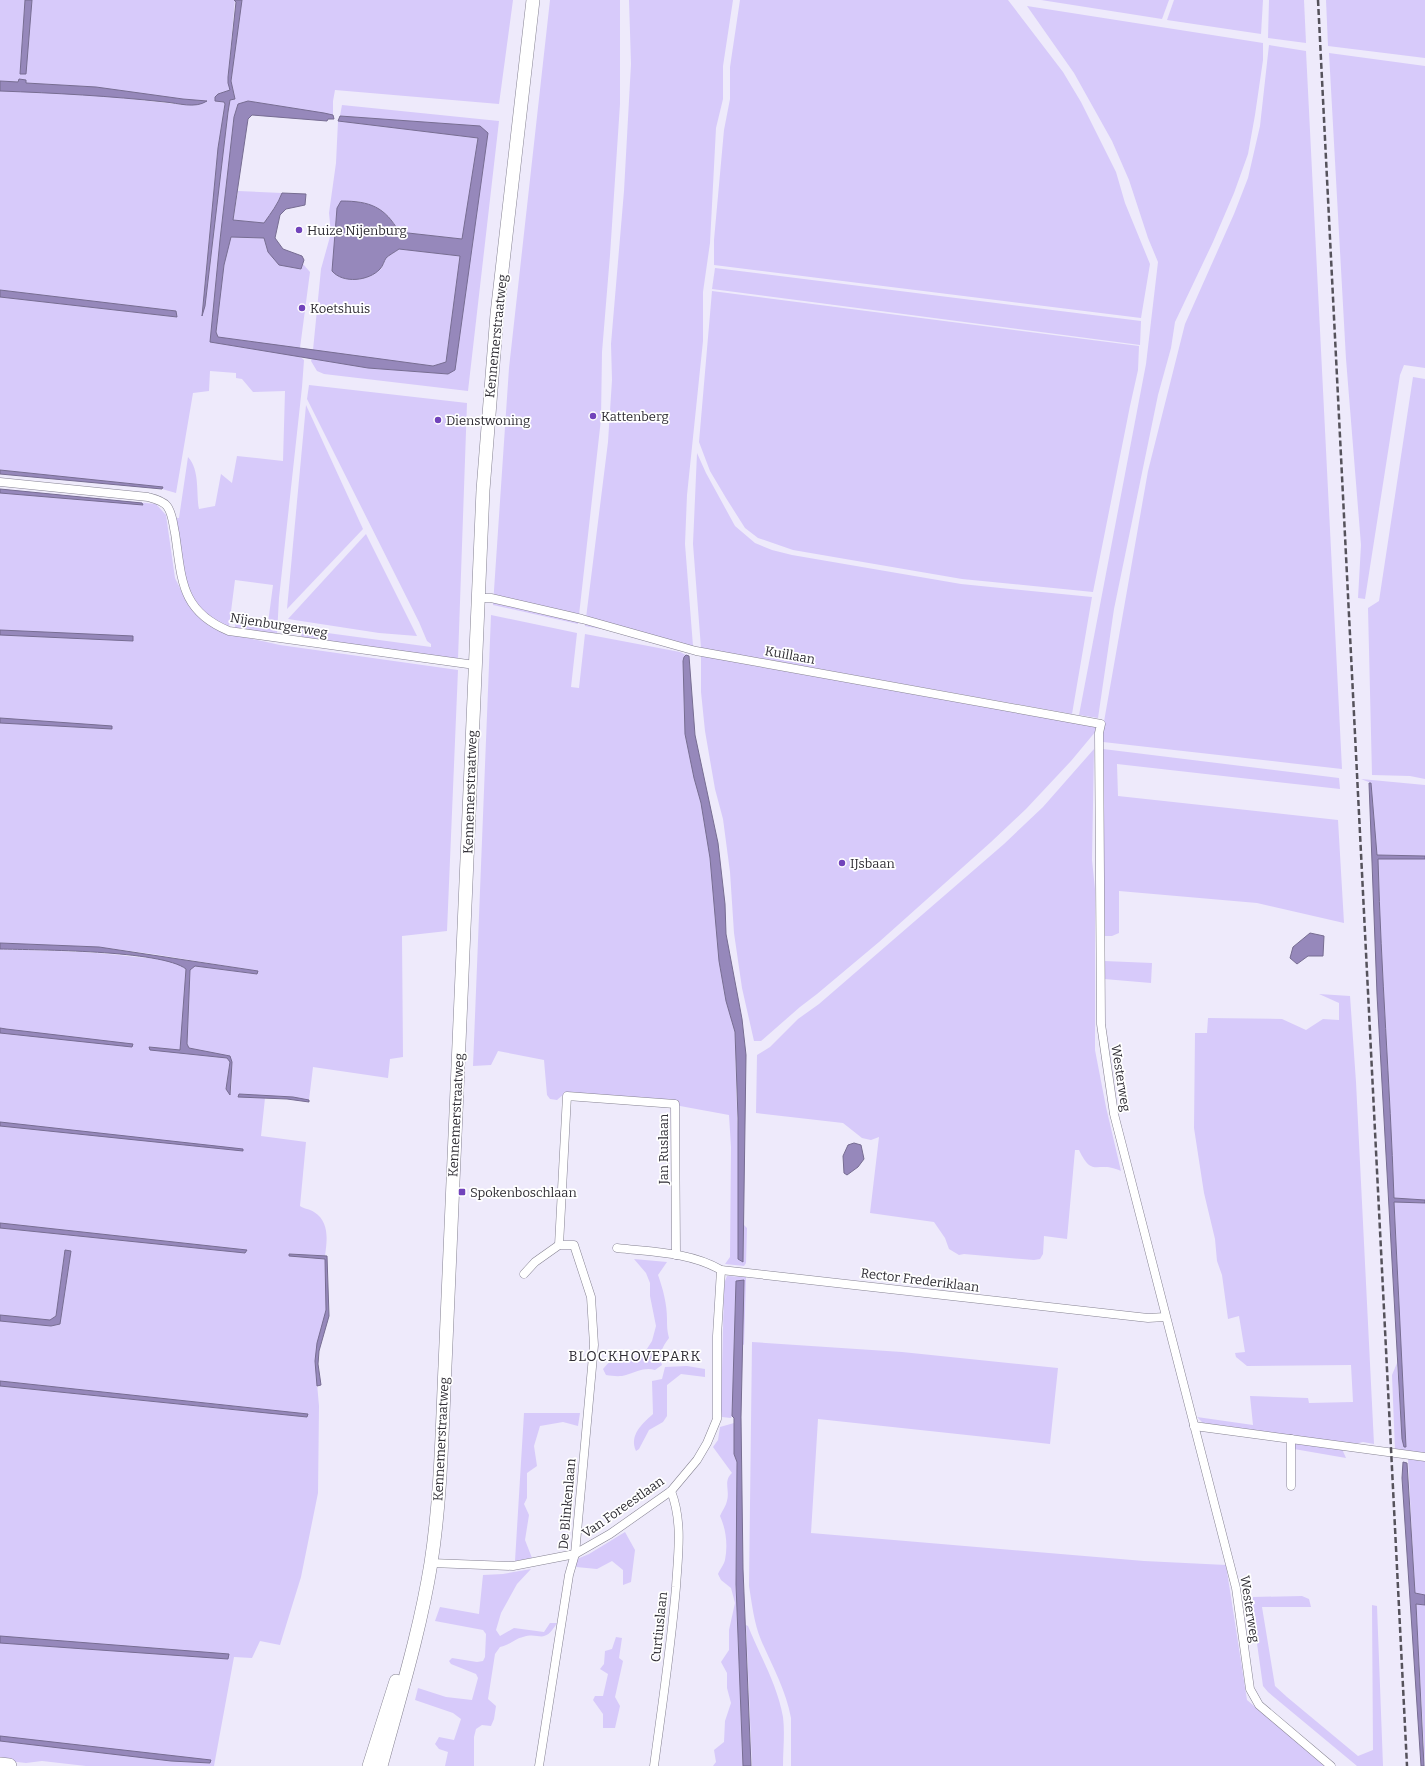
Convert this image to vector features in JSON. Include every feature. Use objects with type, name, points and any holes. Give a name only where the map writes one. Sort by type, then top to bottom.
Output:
[{"type":"highway","points":[[0,1765],[9,1766]]},
{"type":"main road","name":"Kennemerstraatweg","points":[[369,1766],[397,1678],[411,1626],[426,1584],[431,1564],[438,1506],[475,665],[485,598],[483,490],[497,314],[533,0]]},
{"type":"main road","name":"Kennemerstraatweg","points":[[381,1766],[420,1625],[426,1584]]},
{"type":"street","name":"Nijenburgerweg","points":[[0,482],[148,497],[164,503],[168,506],[172,520],[181,578],[186,594],[191,603],[203,616],[219,627],[230,632],[475,665]]},
{"type":"street","name":"Kuillaan","points":[[485,598],[582,619],[696,651],[1100,724]]},
{"type":"street","name":"Westerweg","points":[[1100,724],[1101,1024],[1114,1114],[1165,1317],[1236,1588],[1252,1694],[1259,1705],[1331,1766]]},
{"type":"street","name":"Jan Ruslaan","points":[[559,1245],[567,1096],[675,1104],[676,1255]]},
{"type":"street","name":"De Blinkenlaan","points":[[539,1766],[569,1574],[575,1554],[594,1345],[591,1297],[574,1245],[559,1245]]},
{"type":"street","points":[[524,1274],[535,1262],[559,1245]]},
{"type":"street","points":[[617,1248],[676,1255]]},
{"type":"street","name":"Rector Frederiklaan","points":[[676,1255],[710,1264],[721,1270],[1148,1318],[1165,1317]]},
{"type":"street","name":"Van Foreestlaan","points":[[431,1564],[513,1566],[575,1554],[610,1534],[671,1490],[697,1460],[707,1443],[717,1419],[717,1336],[721,1270]]},
{"type":"street","points":[[1194,1426],[1425,1457]]},
{"type":"street","points":[[1291,1439],[1291,1486]]},
{"type":"street","name":"Curtiuslaan","points":[[654,1766],[672,1634],[680,1534],[676,1505],[671,1490]]},
{"type":"shaded area","points":[[0,0],[25,0],[20,74],[25,74],[32,0],[235,0],[228,77],[230,90],[218,94],[215,97],[215,101],[224,102],[225,104],[218,148],[202,313],[205,306],[228,112],[230,100],[235,99],[231,81],[242,0],[513,0],[499,104],[335,90],[333,115],[248,101],[238,105],[234,117],[210,342],[299,356],[304,360],[279,598],[277,634],[235,628],[236,619],[245,612],[249,621],[268,623],[273,585],[235,580],[229,627],[213,620],[201,610],[192,597],[186,583],[179,551],[175,518],[179,518],[188,457],[192,462],[196,475],[199,509],[215,506],[221,474],[232,483],[237,456],[283,461],[285,391],[253,392],[242,379],[236,378],[236,373],[210,371],[209,391],[193,393],[176,493],[162,489],[163,487],[0,470],[0,297],[176,317],[176,311],[0,290],[0,91],[95,95],[185,105],[206,101],[96,87],[26,83],[26,80],[19,79],[19,82],[0,81]]},
{"type":"shaded area","points":[[25,0],[32,0],[26,74],[20,74]]},
{"type":"shaded area","points":[[234,0],[242,0],[231,81],[235,99],[230,100],[228,112],[205,306],[202,316],[218,148],[225,104],[224,102],[215,101],[215,97],[218,94],[230,90],[228,77],[236,2]]},
{"type":"shaded area","points":[[550,0],[620,0],[620,104],[602,352],[601,419],[578,624],[493,605],[509,368]]},
{"type":"shaded area","points":[[629,0],[733,0],[723,66],[723,99],[716,128],[710,243],[703,292],[703,341],[687,495],[685,544],[693,646],[585,626],[608,442],[612,380],[611,344],[624,191],[631,64]]},
{"type":"shaded area","points":[[740,0],[1008,0],[1063,72],[1081,102],[1116,172],[1125,203],[1150,264],[1141,318],[714,265],[714,240],[724,130],[730,99],[730,67]]},
{"type":"shaded area","points":[[1041,0],[1169,0],[1162,19]]},
{"type":"shaded area","points":[[1174,0],[1263,0],[1261,34],[1167,20]]},
{"type":"shaded area","points":[[1269,0],[1304,0],[1306,43],[1268,38]]},
{"type":"shaded area","points":[[1326,0],[1425,0],[1425,58],[1328,46]]},
{"type":"shaded area","points":[[1027,6],[1263,43],[1263,60],[1248,154],[1234,193],[1213,242],[1175,322],[1171,348],[1158,395],[1114,609],[1098,718],[1079,715],[1146,364],[1158,262],[1148,238],[1129,180],[1112,141],[1074,73]]},
{"type":"shaded area","points":[[1269,45],[1306,51],[1342,769],[1103,742],[1102,733],[1148,471],[1185,324],[1234,214],[1248,178],[1260,126]]},
{"type":"shaded area","points":[[1329,53],[1425,66],[1425,368],[1404,365],[1400,375],[1365,599],[1358,598],[1361,545],[1346,359]]},
{"type":"shaded area","points":[[19,79],[26,80],[26,83],[96,87],[207,101],[197,105],[186,105],[103,96],[0,91],[0,81],[18,82]]},
{"type":"shaded area","points":[[248,101],[324,113],[333,115],[334,119],[328,119],[327,121],[252,115],[248,119],[233,220],[264,223],[282,193],[306,194],[305,205],[286,209],[280,215],[275,238],[283,249],[302,256],[304,260],[301,269],[279,265],[268,252],[264,238],[231,237],[224,265],[216,332],[218,337],[433,366],[446,362],[460,256],[399,249],[386,258],[380,269],[375,273],[363,278],[343,278],[332,271],[337,208],[341,201],[360,202],[376,207],[382,211],[394,223],[399,232],[462,239],[478,138],[338,121],[340,116],[480,126],[488,133],[455,370],[448,374],[368,368],[210,342],[234,117],[238,104]]},
{"type":"shaded area","points":[[342,105],[499,121],[468,391],[324,374],[317,371],[311,361],[312,358],[368,368],[447,374],[480,126],[340,116]]},
{"type":"shaded area","points":[[338,121],[478,138],[463,239],[399,232],[391,219],[382,211],[370,205],[356,201],[344,279],[362,278],[381,269],[386,258],[399,249],[460,256],[446,362],[433,366],[313,350],[321,269],[331,233],[329,213],[336,163]]},
{"type":"shaded area","points":[[238,191],[282,193],[264,223],[233,220]]},
{"type":"shaded area","points":[[231,237],[264,238],[268,252],[301,269],[303,264],[310,272],[300,348],[219,338],[216,332],[224,265]]},
{"type":"shaded area","points":[[715,268],[1141,321],[1140,345],[712,289]]},
{"type":"shaded area","points":[[0,290],[176,311],[177,317],[0,297]]},
{"type":"shaded area","points":[[712,291],[1139,346],[1138,370],[1093,592],[962,579],[793,550],[758,538],[745,528],[710,471],[699,442]]},
{"type":"shaded area","points":[[1413,377],[1425,379],[1425,779],[1410,776],[1372,775],[1368,608],[1379,601]]},
{"type":"shaded area","points":[[309,385],[467,403],[458,659],[303,639],[298,629],[431,647],[431,644],[427,641],[419,622],[307,399]]},
{"type":"shaded area","points":[[306,405],[363,529],[287,609]]},
{"type":"shaded area","points":[[697,453],[706,473],[735,526],[755,543],[772,550],[792,555],[961,584],[1092,597],[1072,714],[701,648],[693,544]]},
{"type":"shaded area","points":[[0,470],[163,487],[162,489],[0,474]]},
{"type":"shaded area","points":[[0,489],[156,504],[166,515],[175,578],[182,592],[188,603],[225,633],[280,645],[458,670],[447,931],[402,936],[403,1057],[390,1059],[388,1078],[313,1067],[309,1100],[293,1097],[239,1094],[238,1097],[265,1098],[261,1136],[306,1142],[300,1206],[311,1210],[323,1221],[327,1238],[325,1256],[289,1255],[325,1259],[326,1310],[315,1361],[319,1406],[318,1493],[301,1577],[280,1645],[260,1641],[252,1658],[234,1657],[214,1766],[86,1766],[42,1761],[26,1763],[0,1760],[0,1386],[307,1417],[308,1415],[0,1381],[0,1321],[51,1326],[60,1324],[71,1251],[65,1250],[56,1316],[51,1320],[0,1315],[0,1228],[245,1253],[247,1250],[0,1223],[0,949],[85,952],[119,955],[162,960],[175,963],[186,969],[180,1050],[150,1047],[150,1049],[227,1058],[230,1062],[226,1089],[231,1092],[232,1063],[230,1056],[189,1048],[187,1044],[190,970],[195,966],[257,974],[258,971],[99,947],[0,943]]},
{"type":"shaded area","points":[[0,489],[142,503],[143,505],[0,493]]},
{"type":"shaded area","points":[[366,534],[417,636],[379,633],[288,619]]},
{"type":"shaded area","points":[[491,615],[577,633],[571,687],[579,688],[585,634],[680,652],[686,655],[683,661],[685,734],[701,803],[710,858],[719,961],[726,1001],[735,1032],[743,1261],[744,1225],[747,1228],[746,1263],[744,1266],[725,1264],[730,1257],[731,1147],[729,1115],[680,1106],[675,1101],[565,1093],[557,1100],[550,1099],[547,1095],[544,1060],[498,1051],[491,1065],[473,1066]]},
{"type":"shaded area","points":[[0,630],[133,636],[133,641],[0,635]]},
{"type":"shaded area","points":[[686,655],[689,656],[695,735],[718,843],[725,904],[726,934],[742,1019],[746,1055],[743,1262],[738,1259],[738,1118],[735,1032],[726,1001],[719,961],[710,858],[701,803],[685,734],[683,661]]},
{"type":"shaded area","name":"IJsbaan","points":[[701,656],[1096,727],[1096,731],[1071,761],[1026,809],[991,842],[879,942],[761,1041],[754,1041],[742,988],[734,933],[730,872],[723,819],[715,789],[705,731],[701,692]]},
{"type":"shaded area","points":[[0,718],[112,726],[112,729],[0,723]]},
{"type":"shaded area","points":[[1094,749],[1092,860],[1095,889],[1095,1050],[1106,1107],[1121,1171],[1113,1168],[1092,1166],[1088,1164],[1079,1150],[1075,1150],[1067,1239],[1044,1236],[1043,1254],[1040,1259],[1034,1260],[964,1254],[959,1255],[949,1249],[945,1238],[934,1222],[870,1213],[879,1137],[871,1140],[862,1138],[843,1123],[756,1113],[757,1055],[770,1047],[798,1019],[819,1004],[1004,844],[1043,807]]},
{"type":"shaded area","points":[[1103,749],[1339,778],[1340,789],[1117,764],[1118,796],[1338,820],[1344,923],[1257,903],[1119,891],[1119,933],[1112,936],[1104,936]]},
{"type":"shaded area","points":[[1361,779],[1425,785],[1425,856],[1377,855],[1371,783]]},
{"type":"shaded area","points":[[1369,783],[1371,783],[1377,855],[1425,856],[1425,859],[1378,859],[1394,1198],[1425,1200],[1425,1203],[1394,1202],[1406,1447],[1404,1447],[1402,1439],[1377,994]]},
{"type":"shaded area","points":[[1378,859],[1425,859],[1425,1200],[1394,1198]]},
{"type":"shaded area","points":[[1310,933],[1324,936],[1323,956],[1308,956],[1297,964],[1290,958],[1293,947]]},
{"type":"shaded area","points":[[0,943],[99,947],[258,971],[257,974],[195,966],[190,970],[187,1044],[189,1048],[230,1056],[232,1062],[230,1095],[226,1089],[230,1062],[227,1058],[150,1050],[149,1047],[180,1050],[186,969],[173,963],[152,958],[98,952],[0,949]]},
{"type":"shaded area","points":[[1104,961],[1152,963],[1151,983],[1104,979]]},
{"type":"shaded area","points":[[1319,994],[1350,996],[1356,1082],[1374,1444],[1363,1442],[1355,1444],[1203,1423],[1197,1417],[1253,1425],[1250,1396],[1308,1398],[1309,1403],[1353,1402],[1351,1365],[1247,1366],[1236,1357],[1235,1353],[1245,1352],[1239,1316],[1228,1319],[1222,1275],[1217,1261],[1215,1239],[1204,1193],[1194,1128],[1195,1033],[1207,1033],[1208,1018],[1282,1019],[1306,1030],[1323,1019],[1339,1020],[1339,1003]]},
{"type":"shaded area","points":[[0,1028],[133,1044],[132,1047],[0,1033]]},
{"type":"shaded area","points":[[239,1094],[293,1097],[309,1100],[309,1102],[287,1099],[238,1097]]},
{"type":"shaded area","points":[[0,1122],[243,1149],[243,1151],[0,1126]]},
{"type":"shaded area","points":[[854,1143],[861,1145],[864,1159],[858,1167],[847,1175],[844,1173],[843,1156],[848,1145]]},
{"type":"shaded area","points":[[1394,1202],[1425,1203],[1425,1455],[1395,1450],[1392,1375],[1397,1363],[1402,1439],[1406,1447]]},
{"type":"shaded area","points":[[0,1223],[247,1250],[245,1253],[0,1228]]},
{"type":"shaded area","points":[[65,1250],[71,1251],[60,1324],[51,1326],[0,1321],[0,1315],[50,1320],[56,1316]]},
{"type":"shaded area","points":[[289,1254],[327,1256],[329,1316],[319,1351],[318,1364],[321,1385],[317,1386],[315,1361],[317,1343],[326,1310],[325,1259],[289,1256]]},
{"type":"shaded area","points":[[634,1259],[667,1262],[658,1275],[667,1313],[669,1338],[663,1347],[661,1354],[662,1365],[655,1370],[644,1369],[621,1376],[606,1375],[603,1369],[610,1361],[628,1361],[645,1352],[652,1341],[656,1326],[650,1296],[650,1283],[646,1273]]},
{"type":"shaded area","points":[[727,1276],[746,1277],[744,1345],[742,1344],[743,1281],[736,1281],[731,1418],[722,1417],[721,1410],[724,1289]]},
{"type":"shaded area","points":[[744,1280],[741,1417],[743,1569],[751,1766],[743,1766],[736,1584],[737,1462],[734,1454],[734,1418],[732,1416],[736,1281]]},
{"type":"shaded area","points":[[752,1342],[902,1352],[1058,1368],[1050,1444],[818,1419],[811,1533],[1144,1561],[1226,1565],[1247,1700],[1325,1766],[791,1766],[791,1718],[789,1708],[759,1634],[749,1586]]},
{"type":"shaded area","points":[[687,1366],[705,1369],[705,1377],[681,1374],[667,1385],[667,1416],[663,1422],[649,1430],[639,1449],[636,1451],[634,1445],[635,1435],[641,1426],[653,1414],[652,1381],[662,1379],[665,1367]]},
{"type":"shaded area","points":[[0,1381],[308,1414],[307,1417],[0,1386]]},
{"type":"shaded area","points":[[524,1413],[580,1413],[578,1426],[563,1422],[540,1426],[534,1446],[537,1466],[527,1473],[527,1498],[524,1504],[529,1515],[525,1540],[532,1558],[515,1561]]},
{"type":"shaded area","points":[[734,1423],[734,1454],[737,1462],[736,1584],[743,1766],[713,1766],[716,1762],[714,1750],[724,1742],[725,1721],[731,1703],[727,1688],[727,1673],[721,1662],[729,1650],[729,1630],[735,1603],[731,1588],[721,1580],[718,1574],[726,1554],[725,1532],[720,1516],[728,1497],[727,1482],[732,1473],[713,1447],[718,1440],[720,1427]]},
{"type":"shaded area","points":[[1295,1442],[1342,1449],[1346,1458],[1294,1449]]},
{"type":"shaded area","points":[[1408,1459],[1425,1461],[1425,1595],[1415,1593]]},
{"type":"shaded area","points":[[1403,1462],[1407,1463],[1415,1593],[1425,1595],[1425,1605],[1416,1604],[1424,1766],[1421,1766],[1402,1478]]},
{"type":"shaded area","points":[[625,1532],[635,1550],[631,1582],[623,1585],[623,1570],[612,1561],[597,1569],[576,1567],[577,1559],[589,1554]]},
{"type":"shaded area","points":[[531,1569],[517,1584],[501,1613],[496,1630],[500,1636],[514,1628],[544,1632],[550,1623],[557,1623],[545,1636],[523,1637],[500,1647],[495,1654],[488,1699],[496,1706],[494,1719],[491,1726],[482,1725],[476,1729],[474,1737],[474,1766],[445,1766],[448,1752],[439,1749],[435,1744],[439,1737],[454,1740],[461,1719],[453,1713],[415,1700],[418,1688],[446,1697],[472,1700],[478,1678],[476,1674],[451,1664],[449,1661],[452,1658],[477,1662],[483,1661],[485,1657],[486,1634],[483,1630],[435,1621],[440,1607],[479,1614],[483,1575],[503,1574]]},
{"type":"shaded area","points":[[1302,1596],[1309,1599],[1311,1607],[1262,1607],[1275,1686],[1358,1756],[1373,1750],[1372,1605],[1377,1606],[1383,1766],[1357,1766],[1268,1692],[1263,1686],[1252,1608],[1253,1597]]},
{"type":"shaded area","points":[[1416,1603],[1425,1605],[1425,1766]]},
{"type":"shaded area","points":[[746,1625],[748,1626],[777,1693],[784,1723],[783,1766],[752,1766]]},
{"type":"shaded area","points":[[0,1636],[229,1654],[228,1659],[0,1643]]},
{"type":"shaded area","points":[[616,1637],[622,1638],[619,1658],[623,1661],[615,1697],[620,1706],[615,1728],[603,1728],[603,1714],[593,1700],[595,1696],[603,1696],[608,1674],[600,1669],[604,1664],[605,1651],[612,1649]]},
{"type":"shaded area","points":[[0,1736],[211,1760],[210,1763],[171,1761],[0,1741]]},
{"type":"railway","points":[[1318,0],[1407,1766]]},
{"type":"place","name":"Huize Nijenburg","points":[[299,230]]},
{"type":"place","name":"Koetshuis","points":[[302,308]]},
{"type":"place","name":"Kattenberg","points":[[593,416]]},
{"type":"place","name":"Dienstwoning","points":[[438,420]]},
{"type":"place","name":"IJsbaan","points":[[842,863]]},
{"type":"place","name":"Spokenboschlaan","points":[[462,1192]]},
{"type":"district","name":"BLOCKHOVEPARK","points":[[635,1356]]}]
